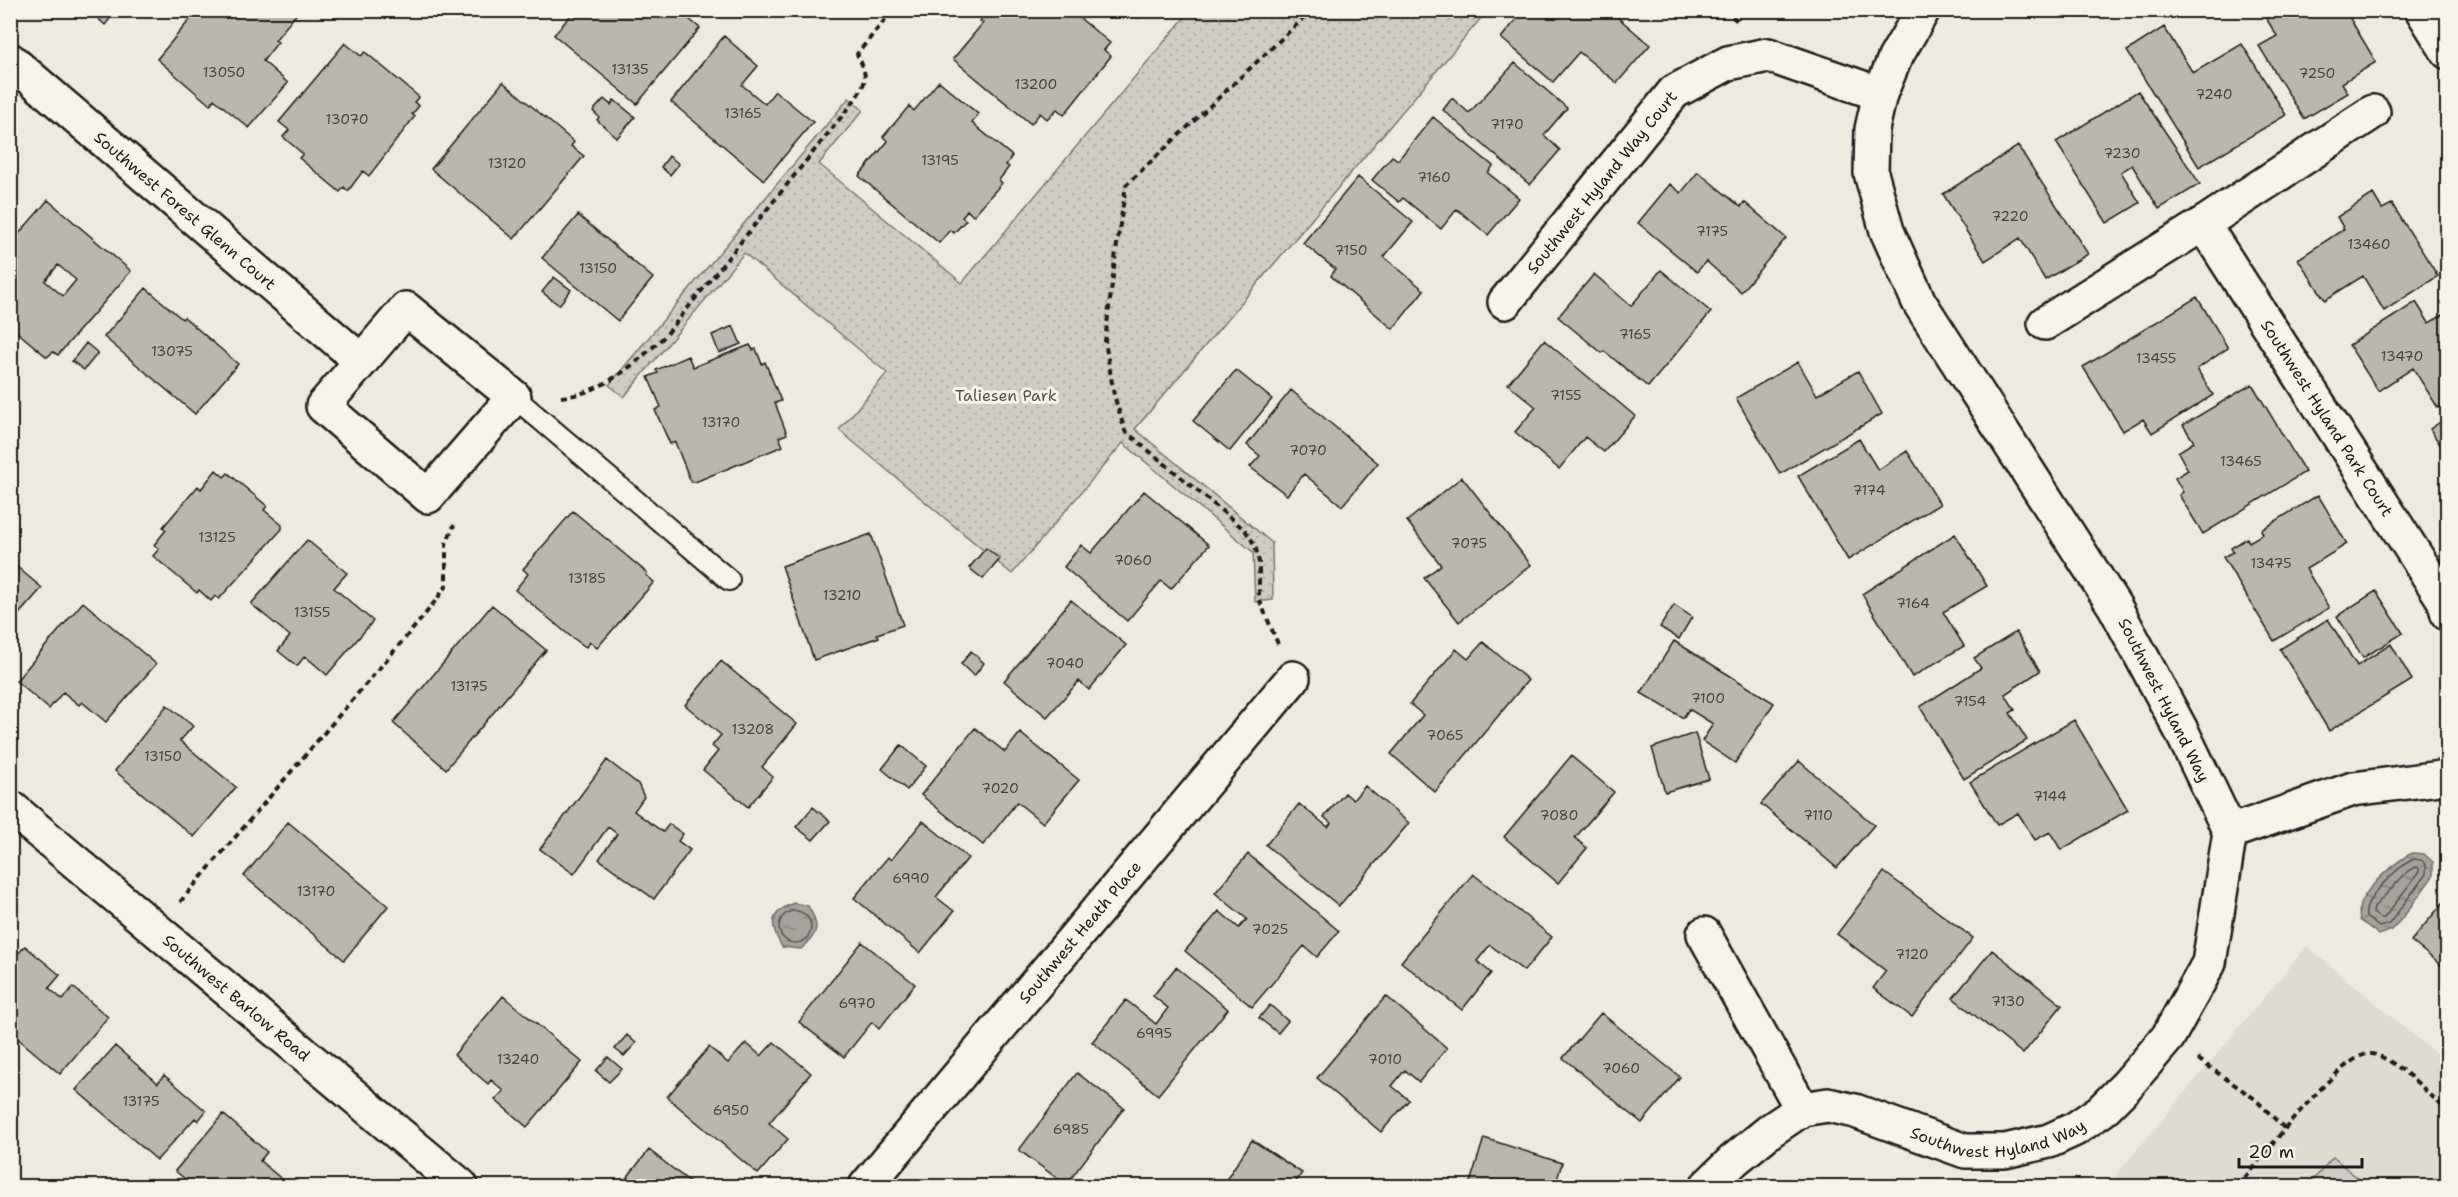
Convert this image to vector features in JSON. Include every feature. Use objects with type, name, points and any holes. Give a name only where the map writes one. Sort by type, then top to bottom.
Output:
[{"type":"street","name":"Southwest Hyland Way","points":[[1707,1186],[1734,1160],[1802,1109],[1828,1105],[1855,1111],[1965,1150],[2005,1151],[2049,1141],[2075,1129],[2101,1111],[2127,1085],[2168,1037],[2209,963],[2230,832],[2181,730],[2115,607],[1919,302],[1887,231],[1871,173],[1872,129],[1880,94],[1895,58],[1923,10]]},
{"type":"street","points":[[2422,10],[2448,52]]},
{"type":"street","name":"Southwest Hyland Way Court","points":[[1505,302],[1674,92],[1728,63],[1768,55],[1880,94]]},
{"type":"street","name":"Southwest Forest Glenn Court","points":[[10,60],[361,361]]},
{"type":"street","points":[[2044,323],[2203,224],[2373,112]]},
{"type":"street","name":"Southwest Hyland Park Court","points":[[2203,224],[2444,600],[2448,614]]},
{"type":"street","points":[[406,309],[514,397],[428,496],[323,406],[361,361],[406,309]]},
{"type":"street","name":"Southwest Heath Place","points":[[866,1186],[1293,678]]},
{"type":"street","points":[[2230,832],[2353,789],[2448,777]]},
{"type":"street","name":"Southwest Barlow Road","points":[[10,807],[461,1186]]},
{"type":"street","points":[[1704,934],[1802,1109]]},
{"type":"lane","points":[[514,397],[729,580]]},
{"type":"path","points":[[558,397],[579,396],[614,378],[642,358],[666,335],[851,105],[864,86],[864,68],[857,54],[893,10]]},
{"type":"path","points":[[1293,678],[1259,599],[1255,545],[1245,530],[1125,432],[1114,395],[1105,341],[1126,185],[1312,10]]},
{"type":"path","points":[[156,930],[423,617],[446,587],[446,544]]},
{"type":"path","points":[[2238,1186],[2328,1080],[2362,1054],[2372,1054],[2388,1061],[2448,1111]]},
{"type":"path","points":[[2226,1079],[2255,1099],[2286,1130]]},
{"type":"shaded area","points":[[2307,946],[2447,1063],[2447,1186],[2107,1186]]},
{"type":"green space","name":"Taliesen Park","points":[[1190,11],[1487,11],[1135,429],[1272,543],[1273,600],[1255,602],[1253,552],[1123,443],[1012,574],[839,430],[887,373],[744,253],[624,397],[609,385],[849,98],[863,110],[819,164],[962,283]]},
{"type":"green space","points":[[2333,1157],[2367,1186],[2308,1186]]},
{"type":"water","points":[[2412,853],[2424,854],[2433,862],[2433,876],[2392,930],[2379,935],[2360,920],[2360,904],[2370,888],[2384,874]]},
{"type":"water","points":[[794,903],[808,906],[816,924],[811,939],[801,949],[782,947],[775,933],[774,921],[779,911]]},
{"type":"building","points":[[89,10],[117,10],[105,25]]},
{"type":"building","points":[[198,10],[300,10],[275,40],[278,42],[263,61],[288,83],[249,128],[214,99],[210,105],[157,59]]},
{"type":"building","points":[[575,10],[678,10],[700,28],[637,104],[554,35]]},
{"type":"building","points":[[988,10],[1070,10],[1110,43],[1104,50],[1111,56],[1064,115],[1057,109],[1047,119],[1040,113],[1031,124],[953,59],[983,23],[980,21]]},
{"type":"building","points":[[1130,10],[1145,10],[1139,18]]},
{"type":"building","points":[[1524,10],[1609,10],[1650,45],[1617,83],[1579,52],[1553,82],[1501,38]]},
{"type":"building","points":[[2261,10],[2345,10],[2376,62],[2342,83],[2348,93],[2304,119],[2259,46],[2277,36]]},
{"type":"building","points":[[2164,27],[2193,73],[2242,44],[2286,115],[2199,167],[2127,51]]},
{"type":"building","points":[[724,36],[758,66],[742,85],[765,104],[775,91],[813,122],[764,180],[671,102]]},
{"type":"building","points":[[345,43],[361,56],[365,52],[419,97],[414,102],[419,106],[412,114],[415,116],[369,176],[363,171],[348,191],[344,187],[340,192],[299,158],[303,154],[283,137],[289,130],[279,122]]},
{"type":"building","points":[[1515,63],[1567,108],[1544,135],[1560,150],[1530,185],[1443,110],[1452,98],[1469,113]]},
{"type":"building","points":[[939,81],[978,114],[972,123],[1012,156],[1006,165],[1009,167],[999,180],[1002,183],[973,216],[967,210],[962,217],[966,220],[954,233],[950,230],[939,243],[859,176],[888,141],[883,137],[909,106],[914,111]]},
{"type":"building","points":[[503,82],[574,142],[571,146],[584,156],[514,239],[431,169]]},
{"type":"building","points":[[2138,91],[2200,184],[2159,209],[2132,165],[2121,172],[2140,203],[2107,223],[2056,142]]},
{"type":"building","points":[[604,99],[611,105],[614,100],[635,117],[617,138],[597,120],[599,117],[593,111]]},
{"type":"building","points":[[1433,117],[1493,166],[1488,173],[1519,198],[1488,235],[1457,209],[1441,229],[1403,198],[1399,202],[1372,180],[1392,156],[1398,160]]},
{"type":"building","points":[[2018,146],[2088,254],[2045,280],[2020,238],[1985,261],[1943,194]]},
{"type":"building","points":[[669,156],[679,164],[670,175],[661,167]]},
{"type":"building","points":[[1698,172],[1741,207],[1744,202],[1786,238],[1741,292],[1706,261],[1697,272],[1638,223],[1670,184],[1681,193]]},
{"type":"building","points":[[1358,177],[1413,222],[1384,257],[1424,290],[1393,329],[1331,276],[1335,269],[1303,243]]},
{"type":"building","points":[[2373,194],[2382,209],[2392,204],[2438,276],[2384,311],[2363,276],[2325,300],[2298,259],[2344,229],[2337,217]]},
{"type":"building","points":[[48,200],[131,271],[58,355],[53,352],[47,357],[10,326],[10,244]],"holes":[[[58,265],[76,280],[63,296],[45,281]]]},
{"type":"building","points":[[578,215],[653,278],[618,321],[542,258]]},
{"type":"building","points":[[1661,270],[1711,312],[1648,387],[1558,317],[1594,274],[1631,306]]},
{"type":"building","points":[[554,277],[571,290],[559,305],[542,292]]},
{"type":"building","points":[[146,288],[182,319],[184,317],[238,364],[195,414],[104,337]]},
{"type":"building","points":[[2197,297],[2228,348],[2197,369],[2213,395],[2152,433],[2143,419],[2123,431],[2083,367]]},
{"type":"building","points":[[2416,302],[2429,323],[2448,312],[2448,402],[2438,408],[2413,368],[2378,391],[2349,345]]},
{"type":"building","points":[[733,326],[741,344],[719,353],[712,335]]},
{"type":"building","points":[[1544,340],[1635,416],[1604,452],[1585,437],[1559,469],[1515,432],[1536,407],[1508,384]]},
{"type":"building","points":[[86,343],[98,353],[84,370],[72,361]]},
{"type":"building","points":[[750,345],[753,350],[756,349],[762,364],[765,362],[781,401],[775,403],[787,434],[779,437],[783,446],[691,482],[675,442],[670,444],[655,410],[661,407],[648,377],[658,373],[656,370],[688,356],[693,367]]},
{"type":"building","points":[[1798,362],[1817,395],[1858,371],[1882,414],[1780,474],[1736,398]]},
{"type":"building","points":[[1236,370],[1272,399],[1230,451],[1193,421]]},
{"type":"building","points":[[2252,384],[2305,472],[2203,534],[2179,495],[2183,492],[2175,478],[2188,470],[2178,452],[2194,442],[2183,425]]},
{"type":"building","points":[[1291,390],[1378,463],[1342,506],[1304,474],[1287,495],[1250,467],[1260,456],[1247,445]]},
{"type":"building","points":[[2448,417],[2448,457],[2430,429]]},
{"type":"building","points":[[1859,439],[1878,470],[1907,451],[1940,504],[1848,560],[1798,476]]},
{"type":"building","points":[[216,470],[224,477],[228,473],[267,506],[264,510],[282,525],[282,529],[219,599],[215,596],[211,601],[199,590],[197,593],[153,556],[159,549],[154,545],[166,530],[163,527],[198,486],[201,489]]},
{"type":"building","points":[[1462,477],[1531,565],[1459,622],[1424,578],[1441,565],[1407,521]]},
{"type":"building","points":[[1144,491],[1209,545],[1171,589],[1161,581],[1127,621],[1064,567],[1081,545],[1091,553]]},
{"type":"building","points":[[2318,495],[2347,544],[2306,569],[2329,608],[2274,641],[2223,557],[2233,552],[2231,548],[2247,538],[2249,542],[2263,534],[2261,530]]},
{"type":"building","points":[[573,511],[647,573],[646,575],[654,582],[597,648],[590,642],[586,647],[570,636],[515,590],[528,574],[523,569]]},
{"type":"building","points":[[871,534],[903,625],[877,634],[879,637],[814,660],[782,566]]},
{"type":"building","points":[[1955,534],[1987,586],[1943,612],[1964,646],[1912,677],[1862,594]]},
{"type":"building","points":[[307,540],[347,573],[334,588],[373,621],[327,675],[305,656],[297,666],[278,651],[290,636],[251,604]]},
{"type":"building","points":[[986,548],[1000,559],[983,579],[969,568]]},
{"type":"building","points":[[10,561],[42,588],[10,624]]},
{"type":"building","points":[[2376,591],[2403,633],[2363,658],[2337,616]]},
{"type":"building","points":[[1071,600],[1126,645],[1089,690],[1079,681],[1047,717],[1004,681]]},
{"type":"building","points":[[83,602],[156,664],[106,722],[82,702],[79,705],[63,692],[49,709],[16,681]]},
{"type":"building","points":[[492,605],[546,650],[446,769],[393,723]]},
{"type":"building","points":[[1674,605],[1692,617],[1679,639],[1660,627]]},
{"type":"building","points":[[2328,619],[2357,666],[2391,644],[2412,680],[2329,731],[2280,649]]},
{"type":"building","points":[[2016,632],[2040,671],[2005,694],[2015,710],[2010,713],[2027,740],[1964,779],[1920,707],[1981,668],[1974,658]]},
{"type":"building","points":[[1674,641],[1774,703],[1735,763],[1702,741],[1713,724],[1689,709],[1683,718],[1641,693]]},
{"type":"building","points":[[1483,642],[1528,680],[1435,792],[1391,754],[1423,715],[1410,704],[1456,649],[1468,659]]},
{"type":"building","points":[[971,651],[984,663],[974,676],[961,664]]},
{"type":"building","points":[[721,661],[797,724],[762,767],[773,777],[748,807],[703,770],[718,751],[712,746],[721,735],[685,705]]},
{"type":"building","points":[[167,705],[193,726],[180,741],[236,787],[194,837],[115,771]]},
{"type":"building","points":[[2074,720],[2128,810],[2061,850],[2050,832],[2035,840],[2018,813],[1997,825],[1970,782]]},
{"type":"building","points":[[975,728],[1005,752],[1020,733],[1079,780],[1043,823],[1017,802],[983,845],[921,795]]},
{"type":"building","points":[[1695,733],[1709,779],[1665,792],[1652,748]]},
{"type":"building","points":[[901,745],[926,766],[907,790],[882,769]]},
{"type":"building","points":[[1571,756],[1614,792],[1575,838],[1587,848],[1558,883],[1504,837]]},
{"type":"building","points":[[607,760],[638,784],[644,797],[634,811],[663,832],[669,824],[683,834],[678,841],[690,850],[654,899],[599,859],[617,834],[608,827],[574,874],[540,849]]},
{"type":"building","points":[[1799,761],[1874,825],[1837,868],[1761,804]]},
{"type":"building","points":[[1365,786],[1409,823],[1339,906],[1266,845],[1299,804],[1328,827],[1331,823],[1324,817],[1345,793],[1353,800]]},
{"type":"building","points":[[813,807],[830,821],[813,840],[796,827]]},
{"type":"building","points":[[923,821],[968,858],[936,897],[954,911],[920,953],[854,898],[888,857],[891,860]]},
{"type":"building","points":[[288,822],[388,906],[344,960],[244,876]]},
{"type":"building","points":[[1248,854],[1339,931],[1317,957],[1304,946],[1252,1007],[1185,951],[1219,911],[1239,928],[1247,919],[1215,893]]},
{"type":"building","points":[[1884,872],[1973,938],[1912,1017],[1873,988],[1886,971],[1837,934]]},
{"type":"building","points":[[1473,874],[1552,937],[1524,971],[1490,945],[1477,961],[1491,973],[1462,1010],[1401,962]]},
{"type":"building","points":[[2448,897],[2448,971],[2411,941]]},
{"type":"building","points":[[862,942],[915,984],[879,1029],[872,1022],[844,1057],[799,1022]]},
{"type":"building","points":[[25,946],[60,975],[49,988],[63,1000],[73,987],[108,1017],[60,1074],[10,1032],[10,963]]},
{"type":"building","points":[[1992,950],[2062,1005],[2023,1054],[1953,998]]},
{"type":"building","points":[[1176,967],[1228,1009],[1158,1095],[1092,1042],[1126,1000],[1156,1024],[1168,1008],[1153,996]]},
{"type":"building","points":[[503,996],[582,1062],[527,1127],[495,1100],[504,1091],[491,1080],[488,1084],[454,1055]]},
{"type":"building","points":[[1386,996],[1447,1048],[1419,1082],[1405,1070],[1392,1086],[1409,1100],[1381,1132],[1317,1078]]},
{"type":"building","points":[[1270,1005],[1288,1021],[1278,1033],[1259,1018]]},
{"type":"building","points":[[1601,1013],[1680,1077],[1642,1123],[1563,1058]]},
{"type":"building","points":[[627,1035],[636,1043],[624,1056],[615,1049]]},
{"type":"building","points":[[774,1042],[811,1073],[769,1123],[788,1139],[758,1174],[667,1097],[709,1047],[728,1063],[746,1043],[761,1056]]},
{"type":"building","points":[[115,1046],[158,1083],[164,1075],[206,1111],[198,1121],[195,1118],[157,1160],[76,1090]]},
{"type":"building","points":[[608,1057],[622,1069],[609,1082],[596,1071]]},
{"type":"building","points":[[1077,1073],[1124,1108],[1066,1185],[1019,1150]]},
{"type":"building","points":[[223,1114],[267,1152],[260,1161],[290,1186],[194,1186],[175,1171]]},
{"type":"building","points":[[1484,1138],[1562,1163],[1555,1186],[1469,1186]]},
{"type":"building","points":[[1252,1140],[1302,1173],[1293,1186],[1222,1186]]},
{"type":"building","points":[[649,1150],[695,1186],[629,1186],[631,1185],[625,1180]]}]
